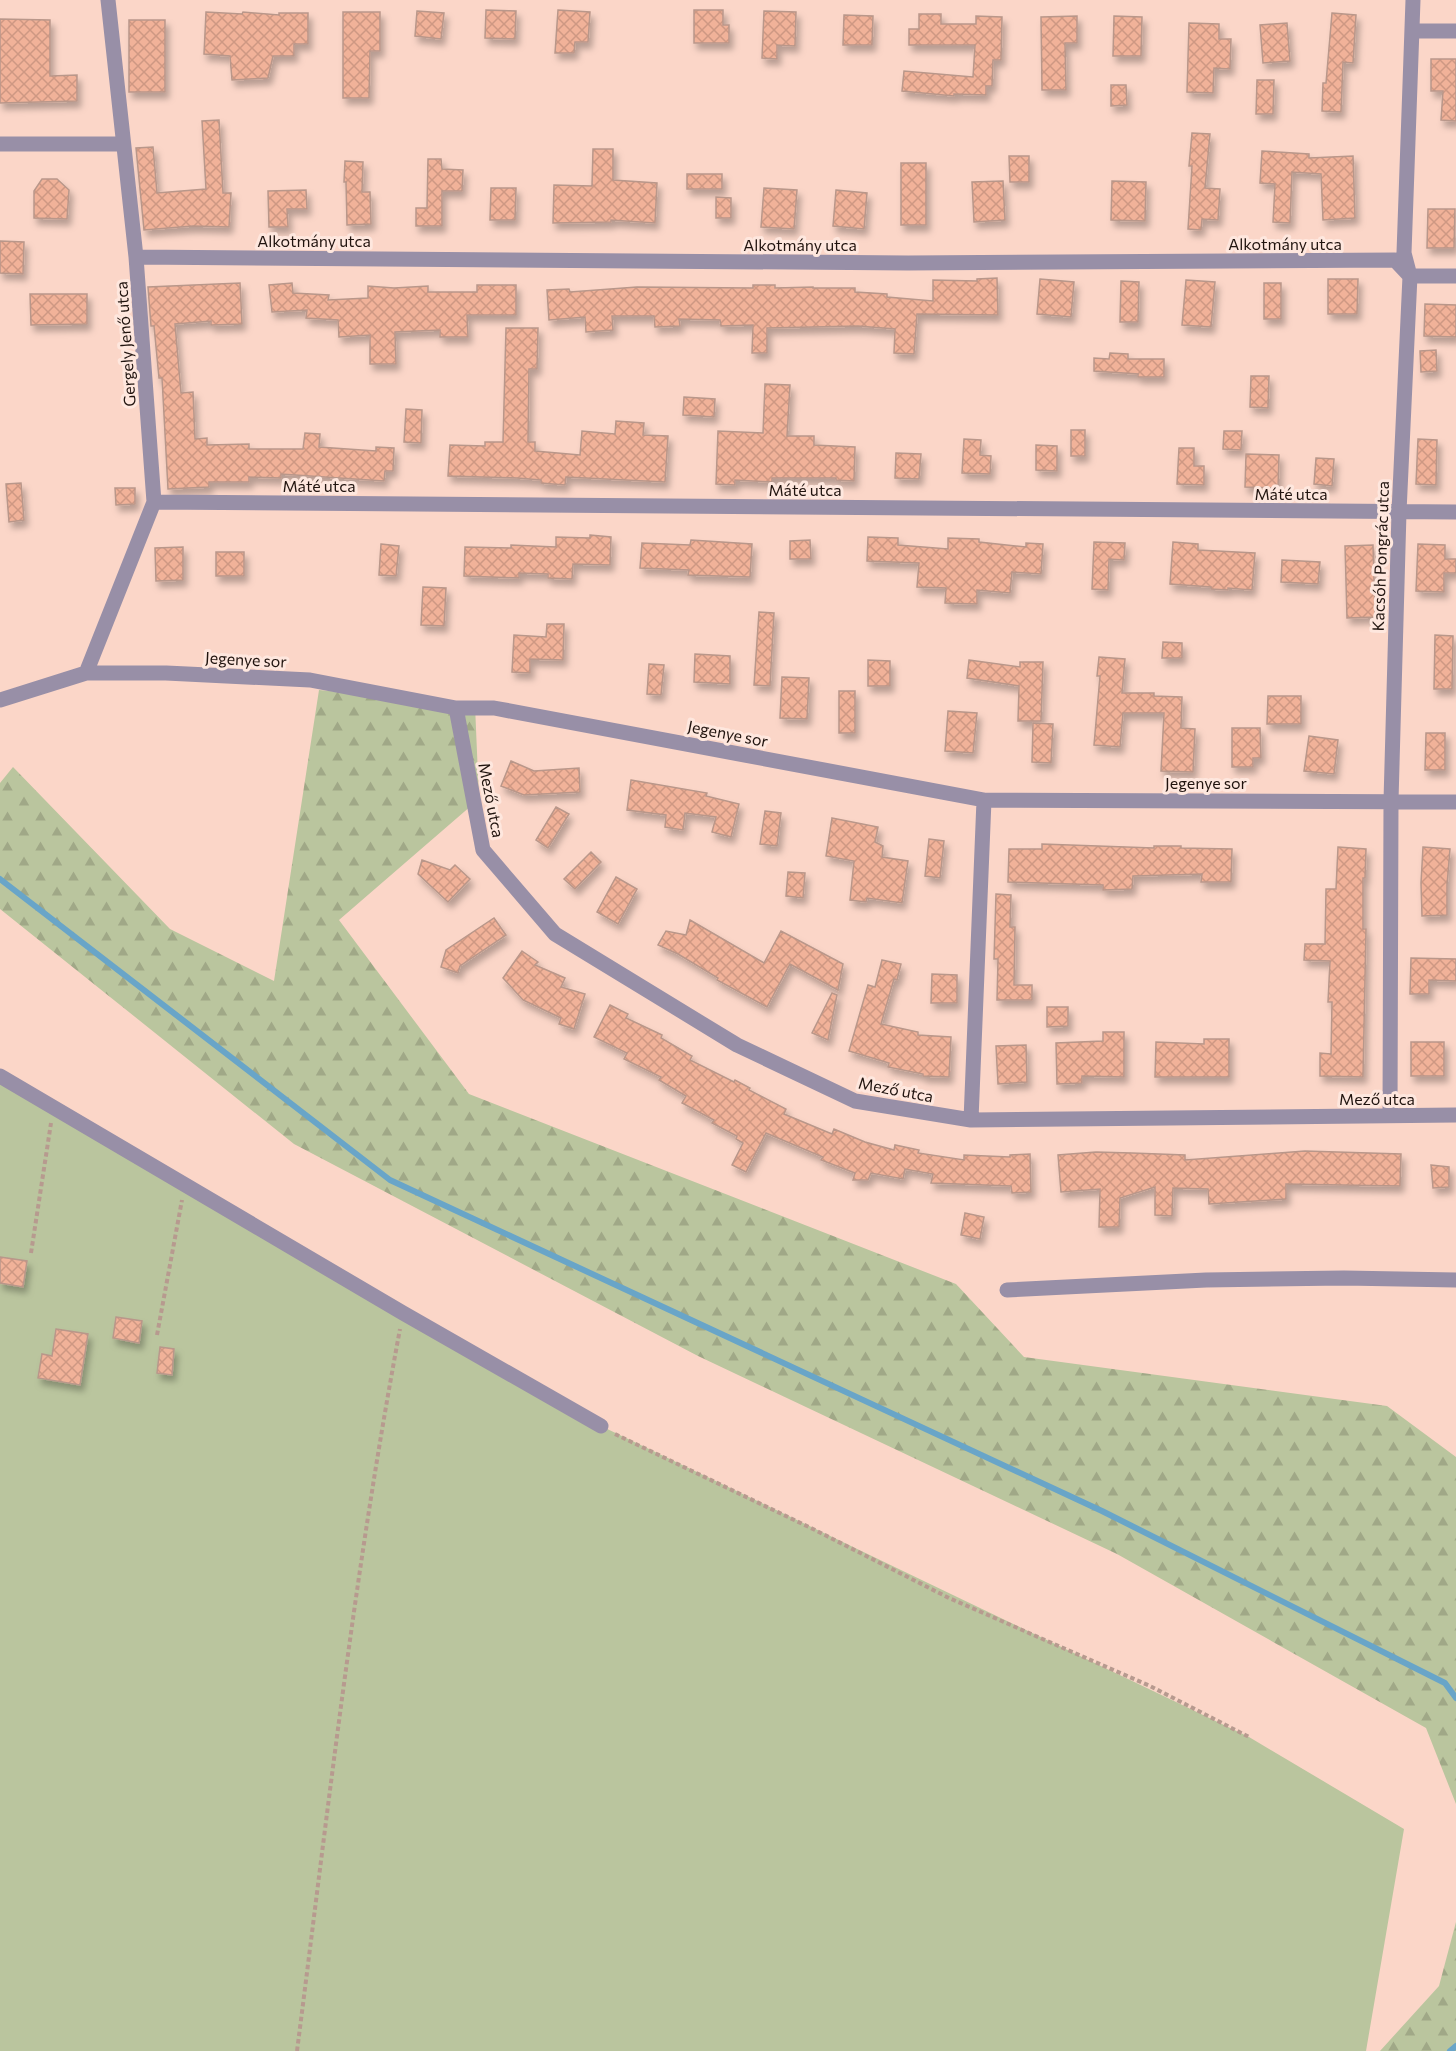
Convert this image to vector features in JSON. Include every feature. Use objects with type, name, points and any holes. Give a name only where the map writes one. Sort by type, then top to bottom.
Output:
[{"type":"street","name":"Gergely Jenő utca","points":[[86,673],[154,502],[136,257],[108,0]]},
{"type":"street","name":"Kacsóh Pongrác utca","points":[[1390,1115],[1392,801],[1399,512],[1410,276],[1404,253],[1413,0]]},
{"type":"street","points":[[1413,31],[1456,31]]},
{"type":"street","points":[[0,144],[123,144]]},
{"type":"street","name":"Alkotmány utca","points":[[136,257],[908,263],[1395,260],[1410,276]]},
{"type":"street","points":[[1410,276],[1456,276]]},
{"type":"street","name":"Máté utca","points":[[154,502],[1456,512]]},
{"type":"street","name":"Jegenye sor","points":[[0,700],[86,673],[166,673],[310,680],[456,708],[494,708],[984,800],[1456,802]]},
{"type":"street","name":"Mező utca","points":[[456,708],[483,850],[555,934],[737,1045],[855,1101],[970,1120],[1456,1115]]},
{"type":"street","points":[[970,1120],[984,800]]},
{"type":"street","points":[[0,1076],[403,1313],[601,1426]]},
{"type":"street","points":[[1007,1290],[1206,1280],[1344,1278],[1456,1280]]},
{"type":"path","points":[[31,1253],[53,1107]]},
{"type":"path","points":[[157,1335],[184,1184]]},
{"type":"path","points":[[297,2051],[350,1642],[390,1382],[403,1313]]},
{"type":"path","points":[[601,1426],[949,1598],[1150,1686],[1249,1737]]},
{"type":"green space","points":[[319,690],[475,705],[479,799],[339,920],[469,1094],[956,1284],[1024,1357],[1387,1406],[1456,1457],[1456,1804],[1426,1728],[1117,1554],[698,1356],[294,1144],[0,909],[0,783],[13,767],[170,929],[274,981]]},
{"type":"green space","points":[[0,1076],[601,1426],[1249,1737],[1404,1829],[1366,2051],[0,2051]]},
{"type":"green space","points":[[1456,1922],[1456,2051],[1380,2051],[1439,1986]]},
{"type":"building","points":[[486,10],[516,11],[515,39],[485,38]]},
{"type":"building","points":[[558,10],[590,12],[588,42],[575,42],[574,53],[555,53]]},
{"type":"building","points":[[694,10],[723,10],[723,25],[729,25],[729,43],[694,43]]},
{"type":"building","points":[[417,11],[444,13],[441,39],[415,36]]},
{"type":"building","points":[[764,11],[796,12],[795,46],[777,45],[777,59],[762,58]]},
{"type":"building","points":[[206,12],[279,15],[279,13],[308,13],[308,44],[294,44],[294,56],[273,56],[268,78],[232,80],[230,56],[204,54]]},
{"type":"building","points":[[343,12],[380,12],[380,51],[370,51],[369,98],[343,98]]},
{"type":"building","points":[[1332,13],[1356,15],[1353,63],[1343,62],[1341,112],[1322,111],[1323,83],[1326,83]]},
{"type":"building","points":[[919,14],[941,14],[941,24],[976,24],[976,16],[1002,17],[1001,60],[993,60],[992,86],[986,86],[986,95],[954,94],[954,96],[902,91],[904,71],[973,77],[975,45],[909,45],[909,29],[919,29]]},
{"type":"building","points":[[844,15],[873,16],[872,45],[843,45]]},
{"type":"building","points":[[1077,16],[1077,43],[1065,43],[1066,90],[1042,90],[1041,17]]},
{"type":"building","points":[[1114,16],[1142,17],[1141,56],[1113,56]]},
{"type":"building","points":[[0,19],[50,20],[50,76],[77,75],[77,101],[0,103]]},
{"type":"building","points":[[129,20],[165,20],[165,92],[129,92]]},
{"type":"building","points":[[1189,23],[1219,24],[1219,39],[1231,39],[1230,69],[1214,68],[1213,93],[1187,92]]},
{"type":"building","points":[[1287,23],[1290,61],[1263,63],[1260,25]]},
{"type":"building","points":[[1431,59],[1456,59],[1456,121],[1441,120],[1443,91],[1431,91]]},
{"type":"building","points":[[1257,80],[1274,80],[1273,114],[1256,114]]},
{"type":"building","points":[[1111,85],[1126,85],[1127,105],[1111,106]]},
{"type":"building","points":[[219,120],[223,193],[231,193],[229,227],[193,226],[144,230],[136,148],[153,147],[157,193],[206,189],[202,121]]},
{"type":"building","points":[[1192,133],[1210,134],[1205,188],[1220,189],[1218,220],[1202,219],[1201,230],[1188,229]]},
{"type":"building","points":[[593,149],[613,149],[613,180],[657,183],[655,223],[611,220],[611,222],[553,223],[554,185],[592,186]]},
{"type":"building","points":[[1262,151],[1309,154],[1309,158],[1353,156],[1355,218],[1323,220],[1321,174],[1292,172],[1290,223],[1273,222],[1275,184],[1260,183]]},
{"type":"building","points":[[1009,156],[1029,156],[1029,182],[1010,182]]},
{"type":"building","points":[[428,159],[441,159],[442,169],[463,170],[462,191],[442,191],[442,226],[416,226],[416,208],[427,208]]},
{"type":"building","points":[[345,161],[363,162],[362,192],[370,192],[371,224],[347,225]]},
{"type":"building","points":[[901,163],[926,163],[926,225],[901,225]]},
{"type":"building","points":[[687,174],[722,174],[722,189],[687,189]]},
{"type":"building","points":[[42,179],[57,179],[69,190],[67,219],[34,218],[34,191]]},
{"type":"building","points":[[1003,181],[1005,220],[974,222],[972,182]]},
{"type":"building","points":[[1112,181],[1146,182],[1145,221],[1111,220]]},
{"type":"building","points":[[491,188],[516,188],[515,220],[490,220]]},
{"type":"building","points":[[764,188],[797,190],[794,229],[761,227]]},
{"type":"building","points":[[306,190],[307,209],[287,209],[288,227],[269,227],[268,191]]},
{"type":"building","points":[[836,190],[867,193],[864,229],[833,226]]},
{"type":"building","points":[[716,197],[731,198],[731,218],[716,218]]},
{"type":"building","points":[[1428,209],[1455,209],[1454,248],[1427,248]]},
{"type":"building","points":[[0,241],[24,242],[23,274],[0,273]]},
{"type":"building","points":[[997,278],[998,315],[917,314],[914,354],[894,353],[895,329],[858,326],[767,328],[767,353],[752,353],[753,325],[721,326],[720,320],[679,319],[680,326],[655,327],[654,316],[612,316],[613,330],[586,332],[585,317],[549,320],[547,290],[569,289],[570,292],[637,287],[753,288],[753,285],[775,285],[775,288],[855,288],[855,292],[933,301],[933,280],[977,281],[977,279]]},
{"type":"building","points":[[1040,279],[1074,282],[1071,317],[1037,314]]},
{"type":"building","points":[[1328,279],[1358,279],[1357,314],[1328,314]]},
{"type":"building","points":[[1186,280],[1215,282],[1211,327],[1182,325]]},
{"type":"building","points":[[1121,281],[1139,282],[1138,322],[1120,322]]},
{"type":"building","points":[[240,283],[242,324],[211,325],[211,321],[175,324],[181,393],[193,392],[195,439],[207,438],[207,445],[249,444],[249,449],[303,449],[305,433],[320,434],[319,447],[376,451],[376,447],[394,448],[393,471],[385,471],[384,481],[281,474],[281,478],[249,477],[249,482],[209,482],[209,487],[168,489],[162,378],[159,378],[154,326],[151,326],[148,287]]},
{"type":"building","points":[[292,283],[293,293],[329,295],[328,300],[368,298],[368,286],[394,288],[428,286],[428,292],[477,292],[477,285],[516,285],[516,315],[467,315],[468,337],[440,337],[440,330],[395,332],[396,364],[370,364],[370,335],[339,337],[338,320],[306,318],[307,310],[272,312],[269,285]]},
{"type":"building","points":[[1264,283],[1281,283],[1281,319],[1264,319]]},
{"type":"building","points":[[30,294],[87,294],[87,324],[31,325]]},
{"type":"building","points":[[1425,304],[1456,305],[1456,337],[1424,336]]},
{"type":"building","points":[[506,328],[538,328],[537,369],[529,369],[528,442],[535,442],[535,451],[580,455],[582,431],[615,434],[616,421],[644,423],[643,435],[668,436],[665,482],[566,477],[565,485],[517,478],[448,476],[450,445],[485,446],[485,442],[503,442]]},
{"type":"building","points":[[1436,350],[1437,371],[1421,372],[1420,351]]},
{"type":"building","points":[[1110,353],[1128,354],[1128,359],[1164,359],[1164,377],[1138,377],[1138,374],[1094,371],[1094,358],[1109,359]]},
{"type":"building","points":[[1251,376],[1269,376],[1268,408],[1250,407]]},
{"type":"building","points":[[765,384],[790,385],[787,436],[814,436],[814,445],[855,447],[854,481],[836,480],[836,478],[772,478],[772,482],[735,480],[735,485],[716,484],[718,431],[763,433]]},
{"type":"building","points":[[684,397],[715,399],[714,417],[683,415]]},
{"type":"building","points":[[406,409],[422,410],[421,443],[404,442]]},
{"type":"building","points":[[1071,430],[1085,430],[1085,456],[1071,456]]},
{"type":"building","points":[[1224,431],[1242,431],[1241,450],[1223,449]]},
{"type":"building","points":[[964,439],[981,440],[980,455],[991,456],[990,474],[962,473]]},
{"type":"building","points":[[1418,439],[1437,440],[1436,485],[1416,484]]},
{"type":"building","points":[[1036,445],[1057,446],[1057,471],[1036,470]]},
{"type":"building","points":[[1179,448],[1194,448],[1194,466],[1204,466],[1204,485],[1177,484]]},
{"type":"building","points":[[896,453],[921,454],[919,479],[895,478]]},
{"type":"building","points":[[1246,454],[1279,455],[1278,488],[1245,487]]},
{"type":"building","points":[[1316,458],[1334,459],[1332,486],[1314,484]]},
{"type":"building","points":[[21,483],[24,520],[9,522],[6,484]]},
{"type":"building","points":[[115,488],[135,488],[135,504],[116,505]]},
{"type":"building","points":[[590,535],[611,537],[610,565],[573,564],[572,579],[548,578],[548,574],[519,573],[519,578],[464,576],[465,547],[511,548],[511,545],[556,547],[556,537],[590,538]]},
{"type":"building","points":[[868,537],[898,538],[898,545],[948,549],[948,538],[979,539],[979,542],[1026,547],[1026,543],[1043,544],[1041,574],[1012,572],[1010,593],[977,590],[977,604],[945,603],[946,588],[917,587],[919,563],[867,561]]},
{"type":"building","points":[[691,540],[752,544],[750,577],[688,575],[689,570],[640,568],[642,543],[690,545]]},
{"type":"building","points":[[810,540],[811,559],[790,559],[790,541]]},
{"type":"building","points":[[1094,542],[1125,543],[1124,560],[1109,559],[1108,590],[1092,589]]},
{"type":"building","points":[[1173,542],[1198,544],[1198,550],[1255,553],[1252,590],[1211,589],[1211,587],[1170,584]]},
{"type":"building","points":[[381,544],[399,546],[396,576],[379,575]]},
{"type":"building","points":[[1418,544],[1445,545],[1445,559],[1456,559],[1456,573],[1444,573],[1444,592],[1416,591]]},
{"type":"building","points":[[1373,545],[1375,617],[1347,618],[1345,546]]},
{"type":"building","points":[[183,547],[183,580],[156,581],[155,548]]},
{"type":"building","points":[[216,552],[244,552],[244,576],[216,576]]},
{"type":"building","points":[[1282,560],[1320,562],[1318,584],[1281,582]]},
{"type":"building","points":[[423,587],[446,588],[444,626],[421,625]]},
{"type":"building","points":[[759,612],[774,613],[770,686],[754,685]]},
{"type":"building","points":[[547,624],[564,624],[563,660],[530,659],[530,673],[512,672],[514,635],[546,637]]},
{"type":"building","points":[[1435,635],[1453,636],[1452,689],[1434,689]]},
{"type":"building","points":[[1163,642],[1182,643],[1182,658],[1162,658]]},
{"type":"building","points":[[695,654],[730,656],[730,684],[694,682]]},
{"type":"building","points":[[1099,657],[1125,659],[1122,693],[1154,693],[1154,696],[1182,697],[1181,728],[1195,729],[1193,772],[1161,771],[1164,713],[1123,713],[1120,747],[1094,745],[1100,676],[1097,676]]},
{"type":"building","points":[[868,660],[890,661],[890,686],[868,686]]},
{"type":"building","points":[[969,660],[1020,667],[1020,662],[1043,662],[1041,721],[1018,721],[1019,686],[967,678]]},
{"type":"building","points":[[649,664],[664,665],[661,695],[647,694]]},
{"type":"building","points":[[782,677],[809,678],[807,719],[780,718]]},
{"type":"building","points":[[839,691],[855,691],[855,733],[839,733]]},
{"type":"building","points":[[1268,696],[1301,696],[1301,724],[1267,724]]},
{"type":"building","points":[[948,711],[977,713],[973,753],[945,751]]},
{"type":"building","points":[[1033,723],[1053,724],[1051,763],[1032,762]]},
{"type":"building","points":[[1232,728],[1260,728],[1261,758],[1253,758],[1253,767],[1232,767]]},
{"type":"building","points":[[1426,733],[1445,733],[1445,770],[1425,770]]},
{"type":"building","points":[[1309,736],[1338,740],[1334,774],[1304,771]]},
{"type":"building","points":[[511,761],[534,771],[579,768],[580,792],[524,795],[501,786]]},
{"type":"building","points":[[631,780],[707,793],[706,796],[739,804],[731,837],[712,832],[716,817],[685,813],[683,830],[665,827],[666,815],[627,810]]},
{"type":"building","points":[[556,807],[569,814],[548,848],[536,840]]},
{"type":"building","points":[[765,811],[781,813],[777,846],[760,844]]},
{"type":"building","points":[[832,818],[878,827],[875,842],[883,846],[882,857],[908,861],[902,903],[867,898],[866,902],[850,900],[854,861],[826,856]]},
{"type":"building","points":[[929,839],[944,841],[940,878],[925,876]]},
{"type":"building","points":[[1042,844],[1232,849],[1231,882],[1201,882],[1202,874],[1133,876],[1132,889],[1103,890],[1103,885],[1008,882],[1009,849],[1042,849]]},
{"type":"building","points":[[1338,847],[1366,849],[1365,878],[1363,878],[1363,929],[1366,929],[1363,1077],[1320,1076],[1320,1053],[1331,1054],[1332,1002],[1328,1002],[1330,961],[1304,960],[1305,944],[1325,944],[1326,889],[1336,889]]},
{"type":"building","points":[[1423,847],[1450,849],[1447,915],[1422,916]]},
{"type":"building","points":[[591,852],[601,862],[575,889],[564,879]]},
{"type":"building","points":[[422,860],[450,870],[455,865],[470,879],[448,902],[418,874]]},
{"type":"building","points":[[788,872],[805,873],[803,898],[786,896]]},
{"type":"building","points":[[616,877],[637,889],[618,924],[597,912]]},
{"type":"building","points":[[996,894],[1011,895],[1010,927],[1015,927],[1014,985],[1032,985],[1032,1000],[997,1000],[998,959],[994,959]]},
{"type":"building","points":[[494,918],[506,935],[460,966],[458,973],[441,967],[446,950]]},
{"type":"building","points":[[690,920],[764,963],[781,931],[843,964],[838,990],[790,964],[767,1007],[717,980],[718,978],[678,954],[658,945],[666,931],[686,935]]},
{"type":"building","points":[[522,951],[538,962],[535,965],[565,978],[561,987],[585,994],[574,1029],[559,1024],[561,1018],[523,1000],[503,978]]},
{"type":"building","points":[[1411,958],[1456,959],[1456,981],[1429,980],[1429,994],[1410,994]]},
{"type":"building","points":[[882,960],[901,964],[897,980],[894,979],[881,1024],[918,1032],[918,1035],[951,1037],[949,1077],[923,1076],[923,1074],[888,1067],[889,1063],[849,1051],[868,985],[875,987]]},
{"type":"building","points":[[932,974],[957,975],[957,1003],[931,1003]]},
{"type":"building","points":[[832,993],[837,995],[828,1040],[812,1033]]},
{"type":"building","points":[[610,1005],[628,1014],[626,1018],[662,1035],[661,1038],[692,1056],[690,1060],[750,1088],[749,1090],[786,1109],[784,1114],[832,1134],[834,1129],[865,1142],[894,1150],[895,1145],[919,1150],[918,1153],[964,1160],[964,1155],[1010,1157],[1010,1155],[1030,1154],[1031,1192],[1012,1193],[1011,1186],[931,1183],[933,1174],[905,1169],[903,1179],[871,1173],[868,1180],[853,1180],[855,1173],[821,1160],[823,1157],[766,1133],[746,1172],[732,1165],[743,1143],[736,1139],[737,1136],[712,1123],[714,1120],[682,1103],[686,1096],[659,1080],[661,1077],[624,1059],[627,1053],[594,1037]]},
{"type":"building","points":[[1047,1007],[1068,1007],[1068,1026],[1047,1027]]},
{"type":"building","points":[[1103,1032],[1124,1032],[1124,1077],[1082,1076],[1082,1083],[1057,1084],[1056,1043],[1103,1041]]},
{"type":"building","points":[[1204,1039],[1229,1039],[1229,1077],[1155,1077],[1156,1042],[1204,1044]]},
{"type":"building","points":[[1411,1042],[1444,1042],[1444,1076],[1411,1076]]},
{"type":"building","points":[[1026,1045],[1027,1082],[998,1084],[996,1046]]},
{"type":"building","points":[[1305,1151],[1401,1154],[1400,1186],[1286,1184],[1286,1199],[1209,1204],[1208,1189],[1173,1188],[1172,1216],[1155,1215],[1155,1187],[1120,1198],[1119,1227],[1099,1227],[1100,1189],[1061,1192],[1058,1155],[1096,1152],[1185,1155],[1185,1160]]},
{"type":"building","points":[[1431,1165],[1449,1167],[1449,1187],[1433,1188]]},
{"type":"building","points":[[965,1213],[984,1217],[980,1239],[961,1235]]},
{"type":"building","points":[[0,1257],[27,1261],[23,1287],[0,1283]]},
{"type":"building","points":[[116,1317],[142,1321],[139,1343],[113,1338]]},
{"type":"building","points":[[56,1329],[88,1334],[80,1385],[38,1378],[42,1354],[52,1356]]},
{"type":"building","points":[[160,1347],[174,1349],[172,1375],[157,1373]]},
{"type":"waterway","points":[[0,879],[390,1180],[1102,1511],[1445,1683],[1456,1698]]},
{"type":"waterway","points":[[1450,2051],[1456,2046]]}]
